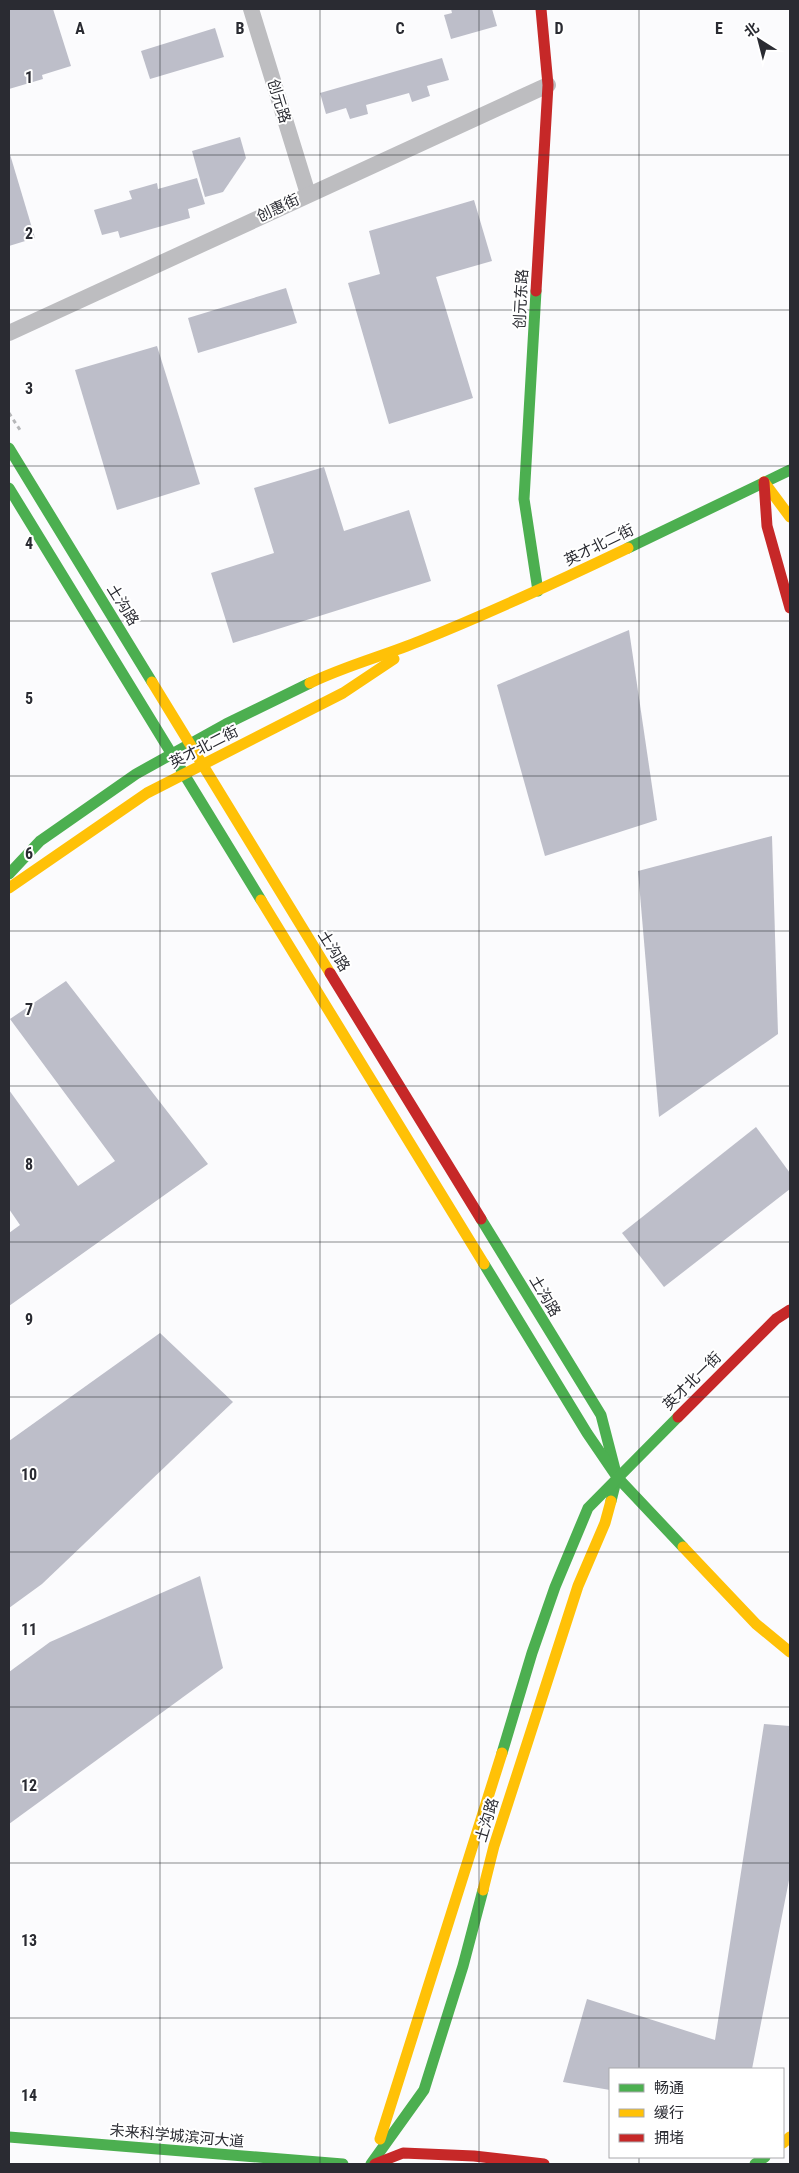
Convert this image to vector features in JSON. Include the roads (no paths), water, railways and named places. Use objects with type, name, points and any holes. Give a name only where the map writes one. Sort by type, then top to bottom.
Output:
[{"type":"main road","name":"创元东路","points":[[538,590],[524,499],[548,85],[541,9]]},
{"type":"main road","name":"土沟路","points":[[9,448],[601,1415],[617,1477],[605,1522],[578,1586],[497,1836],[463,1966],[424,2090],[371,2164]]},
{"type":"main road","name":"英才北二街","points":[[9,874],[40,841],[136,774],[226,724],[339,669],[418,642],[538,590],[790,470]]},
{"type":"main road","points":[[764,482],[790,517]]},
{"type":"main road","points":[[764,482],[767,526],[790,608]]},
{"type":"main road","points":[[9,488],[587,1433],[617,1477],[756,1624],[790,1652]]},
{"type":"main road","name":"英才北二街","points":[[9,888],[147,793],[343,693],[418,642]]},
{"type":"main road","name":"英才北一街","points":[[617,1477],[776,1319],[790,1310]]},
{"type":"main road","name":"土沟路","points":[[371,2164],[395,2095],[554,1587],[588,1508],[617,1477]]},
{"type":"main road","name":"未来科学城滨河大道","points":[[9,2137],[343,2164]]},
{"type":"main road","points":[[375,2164],[403,2153],[474,2156],[544,2164]]},
{"type":"street","name":"创元路","points":[[251,9],[308,194]]},
{"type":"street","name":"创惠街","points":[[9,333],[548,85]]}]
